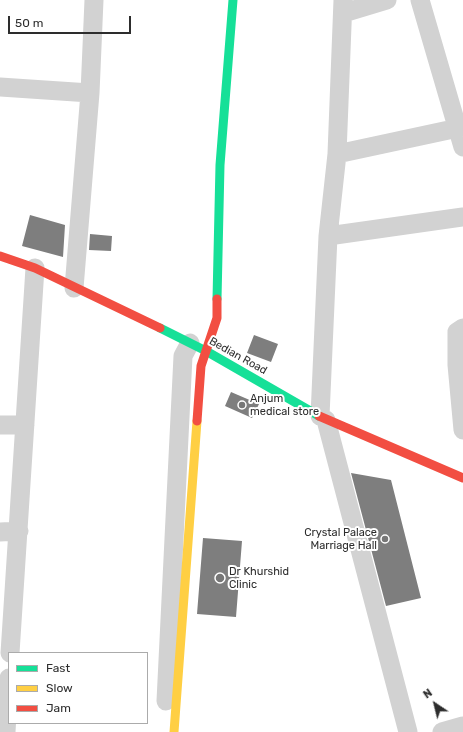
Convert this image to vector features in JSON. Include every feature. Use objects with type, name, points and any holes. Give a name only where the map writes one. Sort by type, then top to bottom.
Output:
[{"type":"street","points":[[74,288],[90,93],[94,0]]},
{"type":"street","points":[[174,732],[186,456],[183,356],[198,347],[217,318],[220,165],[233,0]]},
{"type":"street","points":[[387,0],[344,6],[338,154],[328,236],[323,418],[408,732]]},
{"type":"street","points":[[420,0],[463,147]]},
{"type":"street","points":[[0,87],[90,93]]},
{"type":"street","points":[[338,154],[458,128]]},
{"type":"street","points":[[328,236],[463,217]]},
{"type":"street","name":"Bedian Road","points":[[0,256],[35,268],[198,347],[323,418],[463,478]]},
{"type":"street","points":[[10,652],[6,633],[19,531],[35,268]]},
{"type":"street","points":[[463,328],[457,332],[457,365],[463,430]]},
{"type":"street","points":[[0,425],[25,425]]},
{"type":"street","points":[[164,732],[186,456]]},
{"type":"street","points":[[0,532],[19,531]]},
{"type":"street","points":[[6,732],[8,696]]},
{"type":"street","points":[[442,732],[463,726]]},
{"type":"building","points":[[30,215],[65,225],[63,257],[22,246]]},
{"type":"building","points":[[90,234],[112,236],[111,251],[89,250]]},
{"type":"building","points":[[254,335],[278,344],[271,362],[247,353]]},
{"type":"building","name":"Anjum medical store","points":[[231,392],[259,404],[252,418],[225,406]]},
{"type":"building","name":"Crystal Palace Marriage Hall","points":[[351,473],[391,480],[421,598],[386,606]]},
{"type":"building","name":"Dr Khurshid Clinic","points":[[203,538],[242,541],[236,617],[197,614]]},
{"type":"traffic: fast","points":[[217,299],[220,165],[233,0]]},
{"type":"traffic: fast","points":[[160,328],[206,351],[319,416]]},
{"type":"traffic: slow","points":[[174,732],[197,421]]},
{"type":"traffic: jam","points":[[0,256],[35,268],[160,328]]},
{"type":"traffic: jam","points":[[197,421],[201,366],[217,318],[217,299]]},
{"type":"traffic: jam","points":[[319,416],[463,478]]},
{"type":"place","name":"Anjum medical store","points":[[242,405]]},
{"type":"place","name":"Crystal Palace Marriage Hall","points":[[385,539]]},
{"type":"place","name":"Dr Khurshid Clinic","points":[[220,578]]}]
